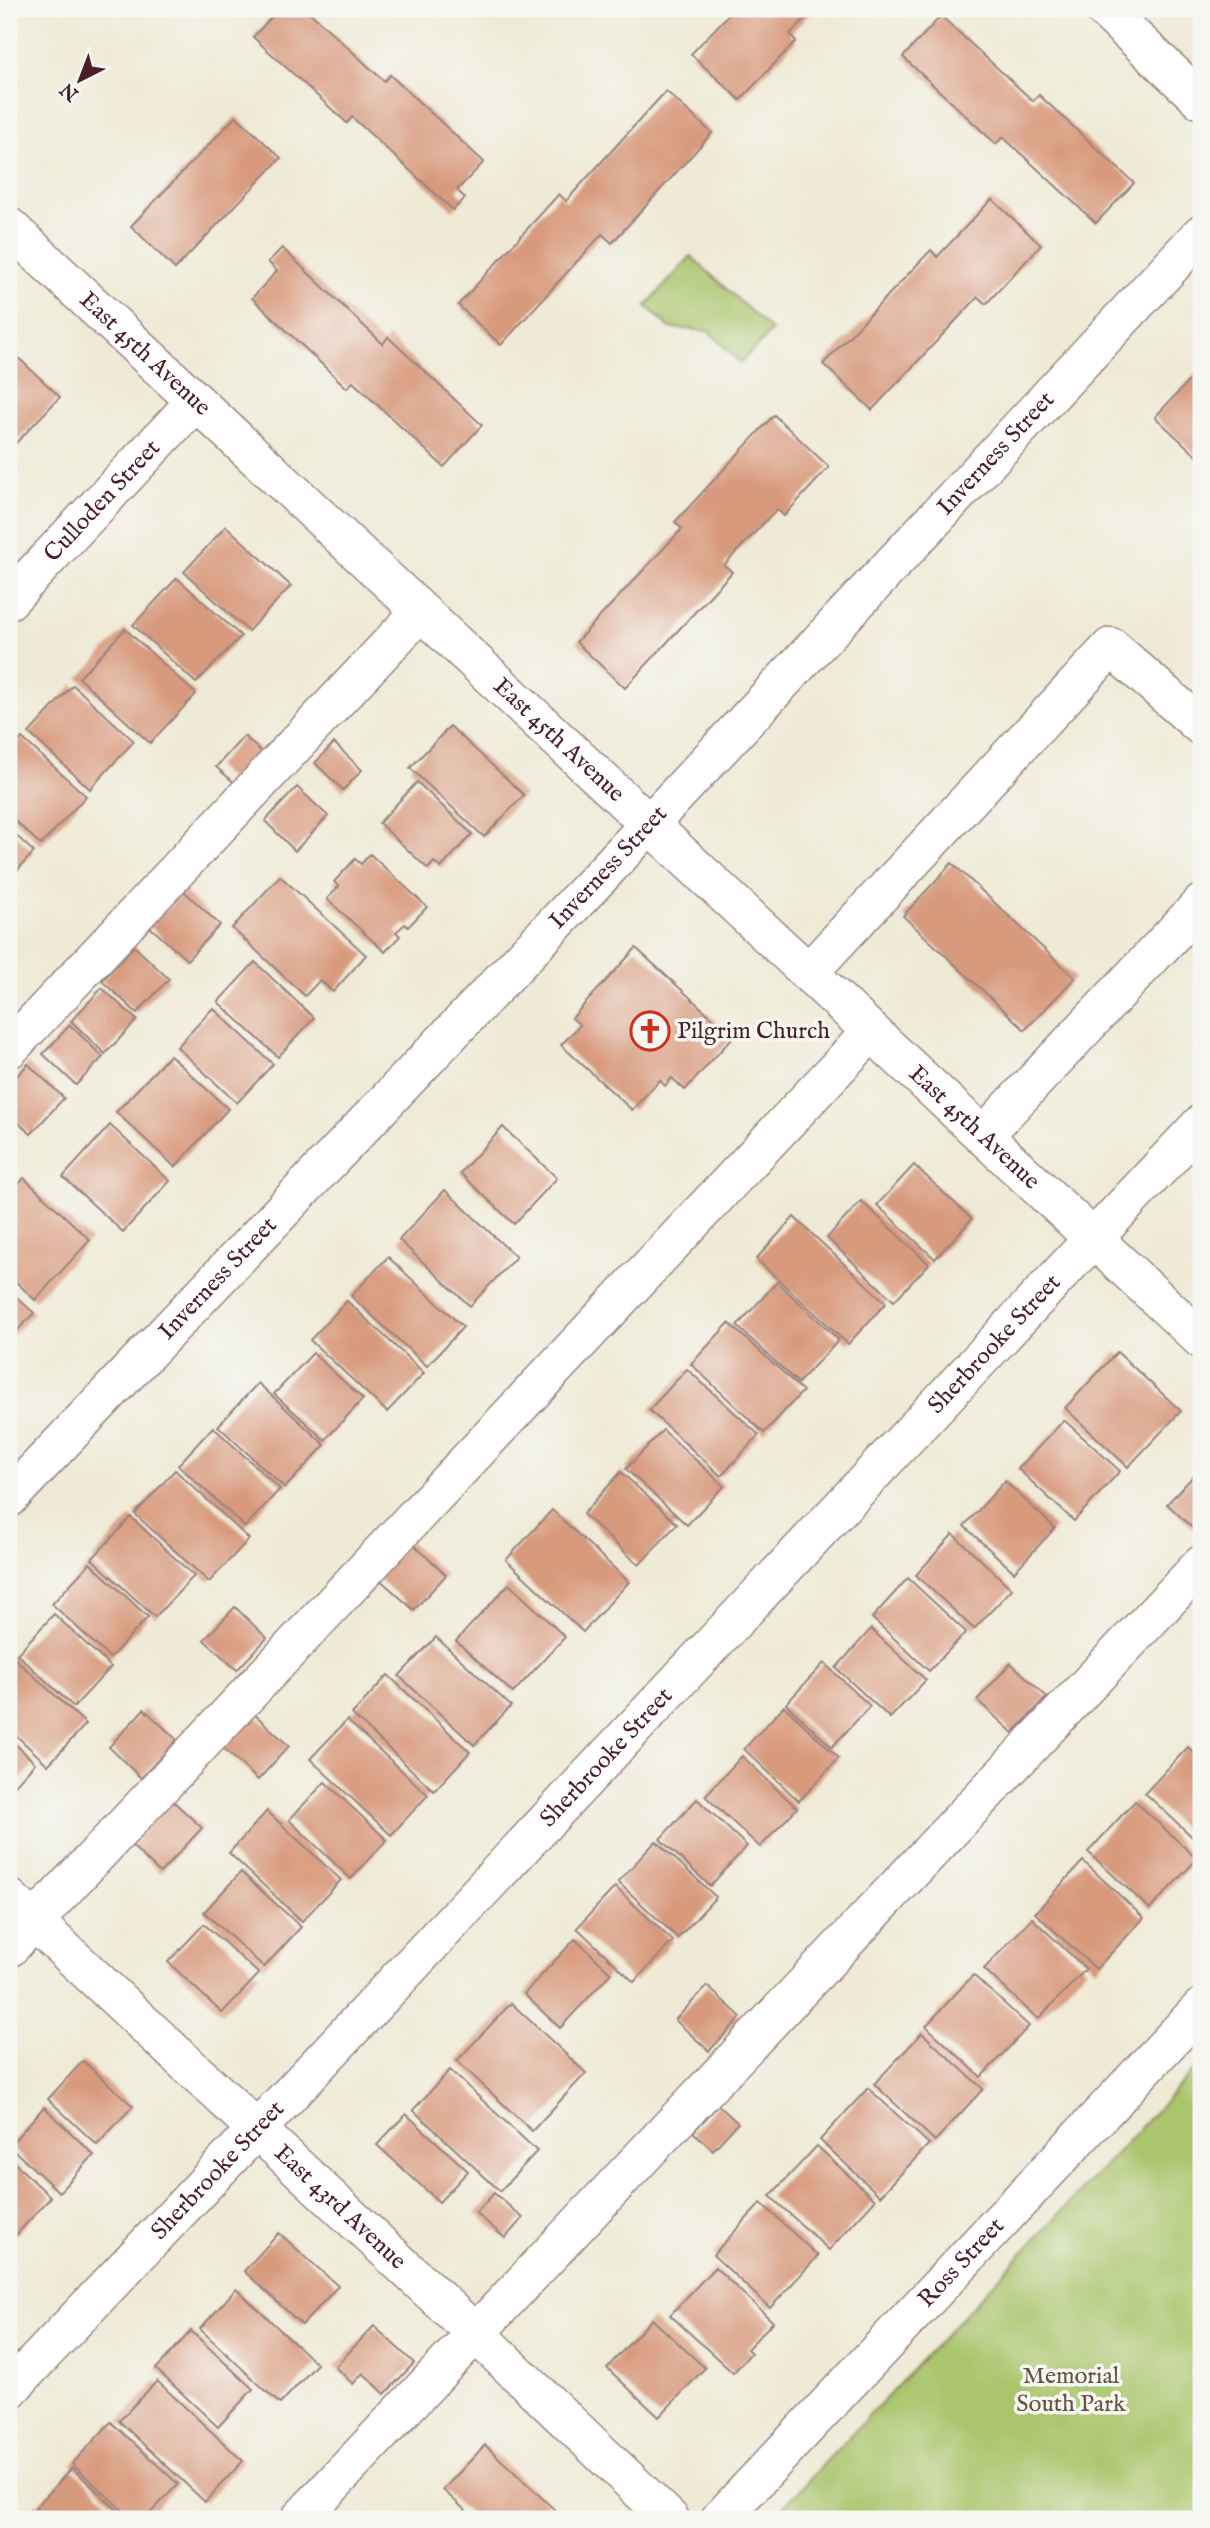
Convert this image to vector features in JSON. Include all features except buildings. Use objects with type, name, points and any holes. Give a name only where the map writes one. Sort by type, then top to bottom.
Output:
[{"type":"street","points":[[1104,9],[1201,100]]},
{"type":"street","name":"East 45th Avenue","points":[[9,227],[1201,1339]]},
{"type":"street","name":"Inverness Street","points":[[9,1498],[648,824],[1201,234]]},
{"type":"street","name":"Culloden Street","points":[[9,600],[195,402]]},
{"type":"street","points":[[9,1049],[421,612]]},
{"type":"street","points":[[808,973],[1111,647],[1201,726]]},
{"type":"street","points":[[983,1136],[1201,904]]},
{"type":"street","points":[[17,1923],[871,1032]]},
{"type":"street","name":"Sherbrooke Street","points":[[9,2390],[1201,1124]]},
{"type":"street","points":[[300,2519],[1201,1565]]},
{"type":"street","name":"East 43rd Avenue","points":[[17,1923],[256,2130],[670,2519]]},
{"type":"street","name":"Ross Street","points":[[720,2519],[1201,2008]]},
{"type":"green space","points":[[691,256],[772,331],[740,363],[709,331],[670,328],[646,306]]},
{"type":"green space","name":"Memorial South Park","points":[[1201,2063],[1201,2519],[772,2519]]},
{"type":"place","name":"Pilgrim Church","points":[[650,1031]]}]
